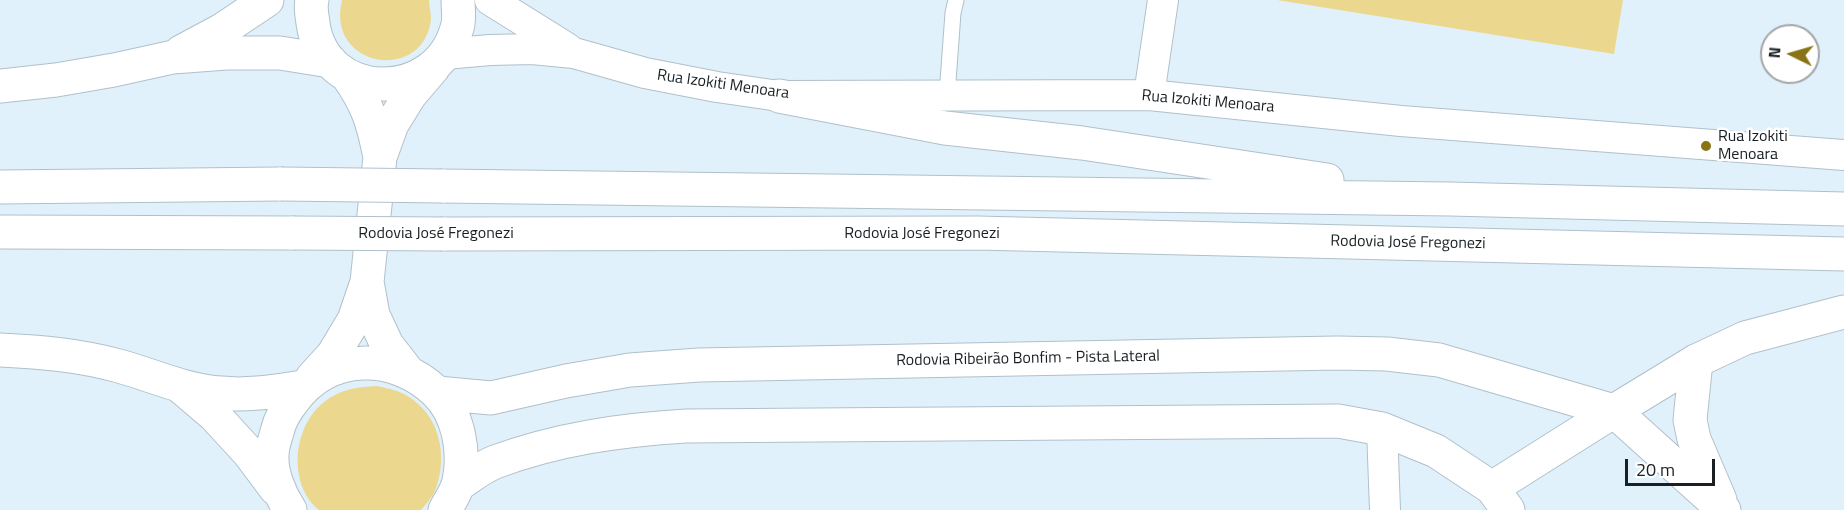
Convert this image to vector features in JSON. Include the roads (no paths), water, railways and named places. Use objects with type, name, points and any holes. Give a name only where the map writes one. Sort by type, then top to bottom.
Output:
[{"type":"main road","points":[[173,57],[222,30],[267,0]]},
{"type":"main road","points":[[312,0],[310,5],[314,35],[363,99],[374,128],[380,157]]},
{"type":"main road","points":[[284,502],[272,456],[280,418],[306,384],[333,355],[354,320],[367,282],[380,157],[392,124],[410,95],[439,61],[458,27],[458,0]]},
{"type":"main road","points":[[0,86],[56,80],[173,57],[226,53],[280,53],[338,68],[375,85],[406,82],[439,61]]},
{"type":"main road","points":[[779,96],[945,129],[1082,143],[1450,199]]},
{"type":"main road","points":[[0,187],[281,184],[1450,199],[1844,209]]},
{"type":"main road","name":"Rodovia José Fregonezi","points":[[0,232],[977,233],[1844,254]]},
{"type":"main road","points":[[367,282],[373,315],[387,345],[408,372],[437,393],[455,420],[462,452],[452,497]]},
{"type":"main road","points":[[452,497],[493,463],[578,438],[632,430],[686,426],[1338,421],[1382,429],[1436,451],[1500,499],[1614,411],[1696,361],[1745,338],[1844,312]]},
{"type":"main road","points":[[0,350],[59,353],[118,365],[177,384],[219,393],[263,393],[306,384],[340,366],[375,362],[408,372]]},
{"type":"main road","name":"Rodovia Ribeirão Bonfim - Pista Lateral","points":[[437,393],[491,398],[566,381],[630,370],[699,365],[1337,353],[1387,354],[1439,360],[1614,411]]},
{"type":"main road","points":[[1696,361],[1690,420],[1694,439],[1724,510]]},
{"type":"main road","points":[[177,384],[215,416],[249,453],[284,502]]},
{"type":"main road","points":[[1614,411],[1724,510]]},
{"type":"street","name":"Rua Izokiti Menoara","points":[[490,0],[574,53]]},
{"type":"street","points":[[1149,95],[1163,0]]},
{"type":"street","name":"Rua Izokiti Menoara","points":[[439,61],[490,50],[521,49],[574,53],[645,74],[779,96],[1149,95],[1401,121],[1844,155]]},
{"type":"street","points":[[1382,429],[1385,510]]},
{"type":"lane","points":[[947,95],[956,0]]},
{"type":"place","name":"Rua Izokiti Menoara","points":[[1706,146]]}]
